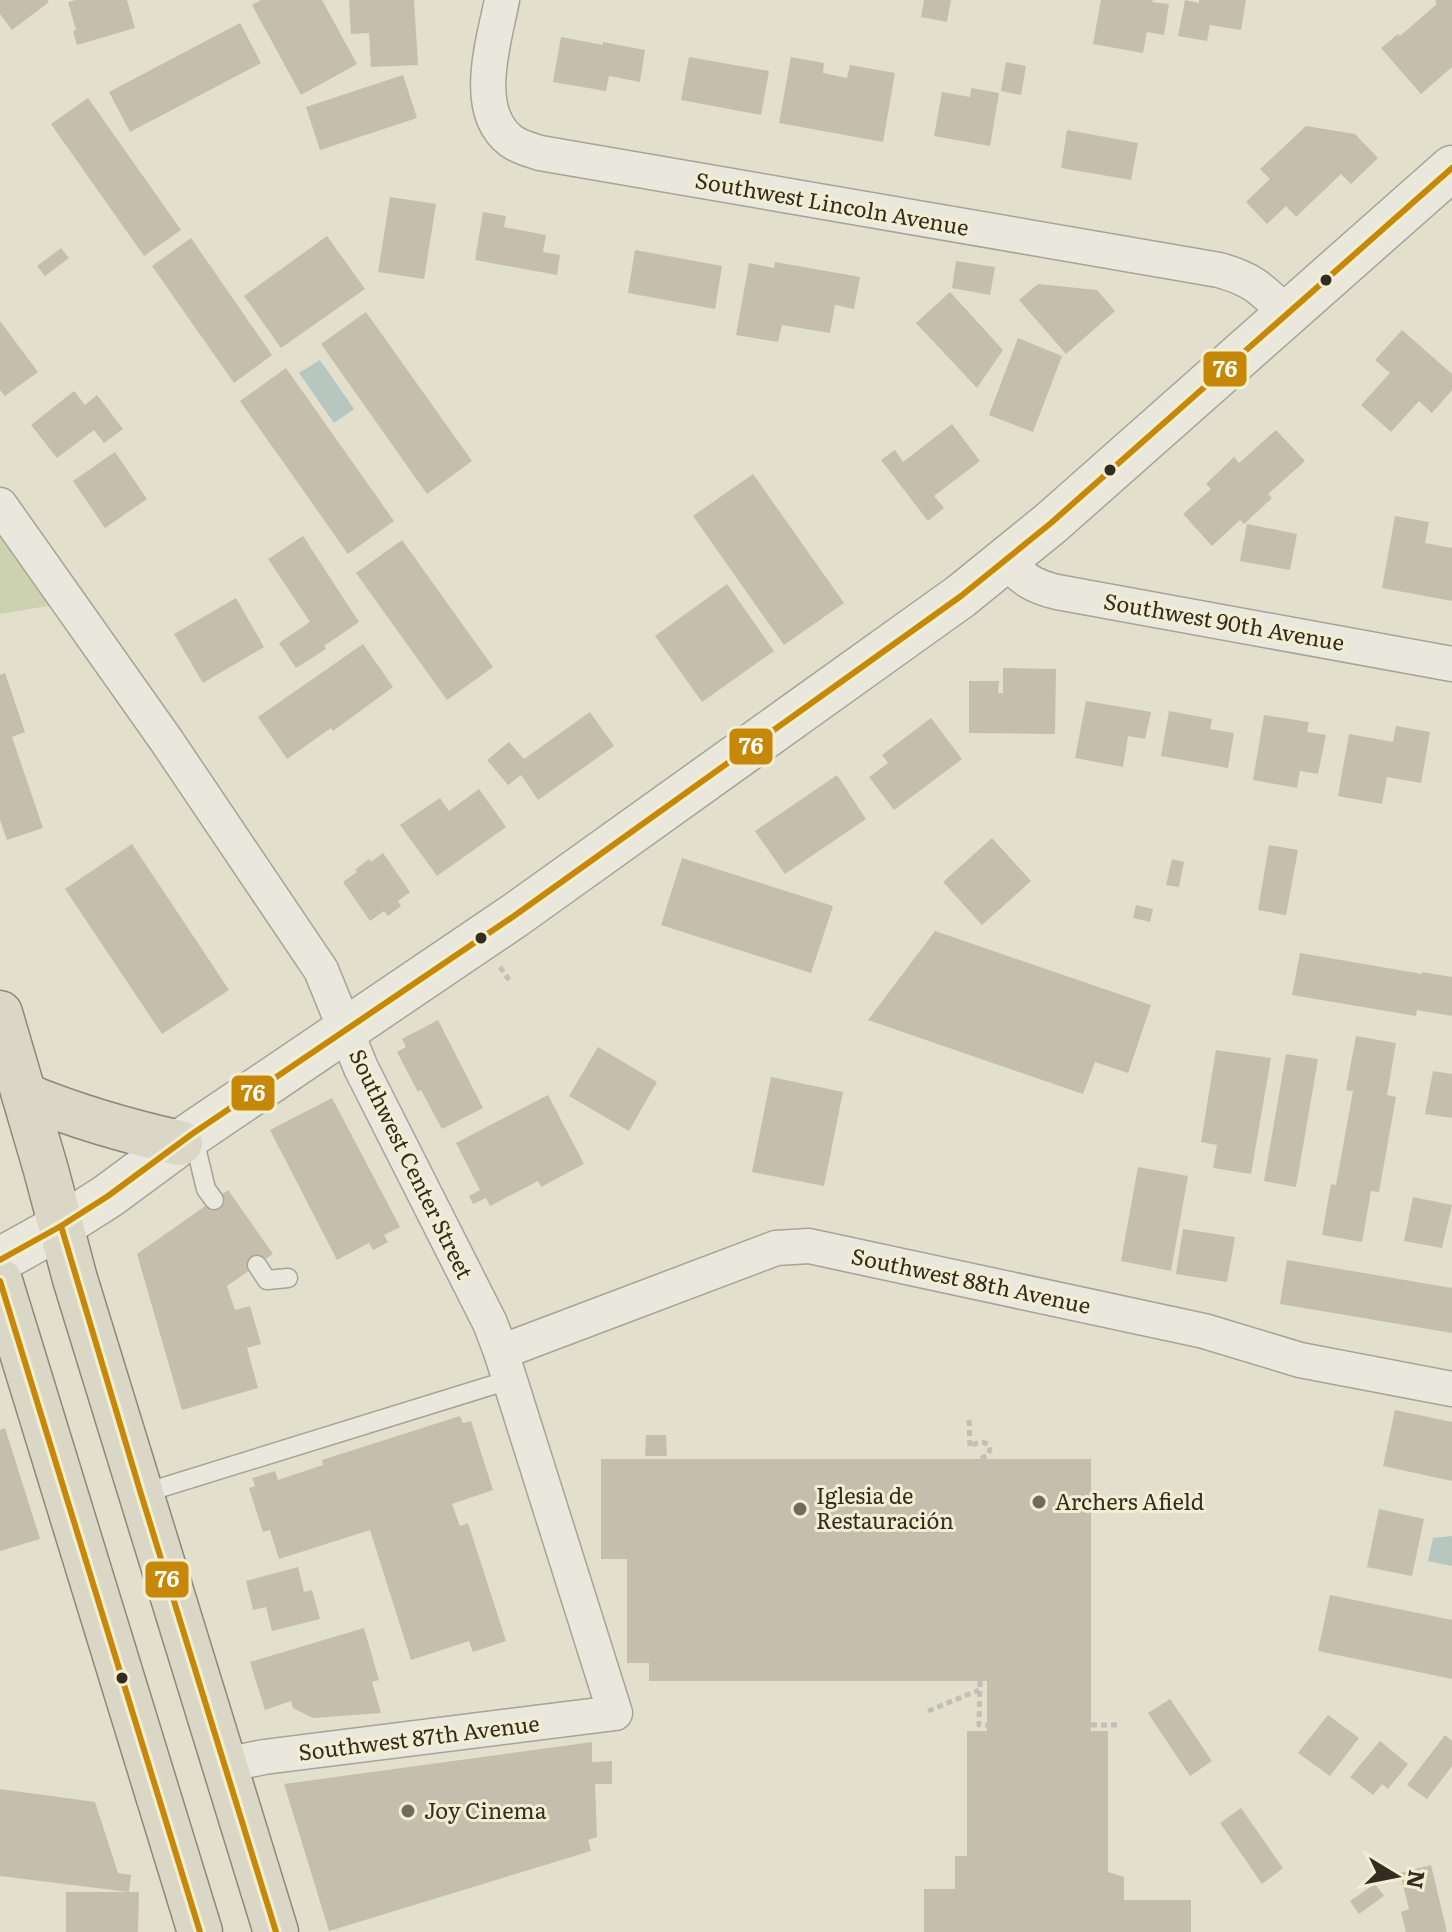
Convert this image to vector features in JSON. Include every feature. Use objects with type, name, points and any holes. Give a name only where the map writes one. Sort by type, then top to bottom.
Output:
[{"type":"highway","points":[[0,1013],[141,1494],[276,1932]]},
{"type":"highway","points":[[24,1095],[67,1113],[119,1129],[186,1138]]},
{"type":"highway","points":[[0,1281],[200,1932]]},
{"type":"street","name":"Southwest Lincoln Avenue","points":[[502,0],[488,76],[488,100],[497,125],[512,142],[540,153],[1219,270],[1255,283],[1288,315]]},
{"type":"street","points":[[0,1260],[108,1196],[186,1138],[514,916],[948,605],[1051,523],[1452,168]]},
{"type":"street","name":"Southwest Center Street","points":[[0,505],[166,740],[321,970],[361,1068],[490,1323],[615,1713]]},
{"type":"street","name":"Southwest 90th Avenue","points":[[1005,561],[1027,582],[1048,590],[1452,664]]},
{"type":"street","name":"Southwest 88th Avenue","points":[[505,1366],[776,1248],[809,1246],[1204,1331],[1300,1360],[1452,1389]]},
{"type":"street","name":"Southwest 87th Avenue","points":[[225,1765],[264,1757],[615,1713]]},
{"type":"lane","points":[[186,1138],[206,1189],[214,1200]]},
{"type":"lane","points":[[257,1265],[267,1280],[288,1278]]},
{"type":"lane","points":[[141,1494],[505,1366]]},
{"type":"path","points":[[969,1420],[970,1447],[982,1442],[988,1444],[990,1450],[980,1459]]},
{"type":"path","points":[[980,1681],[979,1725],[987,1725]]},
{"type":"path","points":[[928,1711],[979,1690]]},
{"type":"path","points":[[1091,1725],[1117,1725]]},
{"type":"green space","points":[[0,533],[53,605],[0,614]]},
{"type":"shaded area","points":[[320,360],[354,409],[334,423],[299,373]]},
{"type":"shaded area","points":[[1452,1536],[1452,1566],[1428,1561],[1433,1538]]},
{"type":"building","points":[[0,0],[49,2],[12,30],[0,14]]},
{"type":"building","points":[[127,0],[135,28],[77,45],[68,2]]},
{"type":"building","points":[[261,0],[322,0],[357,64],[301,95],[252,5]]},
{"type":"building","points":[[349,0],[414,0],[418,65],[371,67],[369,33],[351,34]]},
{"type":"building","points":[[924,0],[951,0],[947,22],[921,17]]},
{"type":"building","points":[[1101,0],[1153,0],[1169,4],[1164,35],[1147,32],[1143,53],[1093,44]]},
{"type":"building","points":[[1185,0],[1199,3],[1199,0],[1246,0],[1241,30],[1210,25],[1207,41],[1178,36]]},
{"type":"building","points":[[1437,0],[1452,0],[1452,67],[1421,94],[1381,48],[1398,34],[1400,36],[1437,4]]},
{"type":"building","points":[[240,23],[261,63],[130,132],[109,92]]},
{"type":"building","points":[[561,37],[645,50],[640,82],[609,76],[606,91],[553,82]]},
{"type":"building","points":[[689,57],[769,71],[761,115],[681,100]]},
{"type":"building","points":[[791,57],[824,63],[823,73],[847,78],[850,65],[895,73],[883,142],[779,123]]},
{"type":"building","points":[[1006,62],[1026,66],[1021,95],[1001,91]]},
{"type":"building","points":[[403,75],[417,118],[320,150],[306,107]]},
{"type":"building","points":[[971,88],[999,93],[990,146],[934,136],[942,92],[970,97]]},
{"type":"building","points":[[88,98],[181,230],[144,256],[51,124]]},
{"type":"building","points":[[1306,126],[1355,134],[1378,158],[1351,184],[1341,174],[1296,217],[1286,206],[1267,224],[1246,202],[1270,179],[1260,169]]},
{"type":"building","points":[[1067,130],[1138,143],[1131,180],[1061,168]]},
{"type":"building","points":[[390,197],[436,204],[424,279],[378,272]]},
{"type":"building","points":[[483,212],[506,216],[504,227],[546,235],[543,252],[560,255],[557,275],[475,260]]},
{"type":"building","points":[[327,236],[365,289],[281,348],[244,296]]},
{"type":"building","points":[[191,238],[272,355],[234,383],[152,266]]},
{"type":"building","points":[[61,248],[69,258],[45,276],[37,266]]},
{"type":"building","points":[[635,250],[722,266],[715,309],[628,293]]},
{"type":"building","points":[[956,261],[995,267],[990,295],[952,288]]},
{"type":"building","points":[[775,262],[860,277],[854,309],[835,305],[830,333],[782,325],[778,342],[736,335],[749,263],[774,268]]},
{"type":"building","points":[[1038,284],[1097,290],[1115,311],[1066,354],[1019,300]]},
{"type":"building","points":[[950,292],[1003,350],[977,388],[916,323]]},
{"type":"building","points":[[366,312],[472,461],[427,494],[321,344]]},
{"type":"building","points":[[0,321],[38,372],[5,396],[0,390]]},
{"type":"building","points":[[1402,330],[1452,374],[1452,390],[1432,413],[1419,401],[1391,432],[1361,405],[1390,373],[1375,360]]},
{"type":"building","points":[[1018,338],[1062,356],[1033,432],[989,415]]},
{"type":"building","points":[[286,368],[394,521],[348,554],[240,401]]},
{"type":"building","points":[[74,391],[85,405],[97,395],[123,429],[104,443],[94,430],[57,458],[31,425]]},
{"type":"building","points":[[952,424],[980,461],[934,496],[944,508],[928,521],[881,460],[895,450],[903,462]]},
{"type":"building","points":[[1276,430],[1305,461],[1268,494],[1272,498],[1244,524],[1240,520],[1212,546],[1183,514],[1211,489],[1206,484],[1234,457],[1239,463]]},
{"type":"building","points":[[115,452],[147,499],[105,528],[73,481]]},
{"type":"building","points":[[753,474],[844,603],[784,645],[693,516]]},
{"type":"building","points":[[1395,516],[1429,522],[1425,543],[1452,548],[1452,601],[1382,588]]},
{"type":"building","points":[[1247,524],[1297,534],[1290,570],[1240,561]]},
{"type":"building","points":[[303,536],[359,622],[296,668],[279,643],[310,622],[268,559]]},
{"type":"building","points":[[402,540],[493,667],[447,700],[356,573]]},
{"type":"building","points":[[727,584],[774,651],[702,702],[655,636]]},
{"type":"building","points":[[236,598],[264,647],[203,683],[174,634]]},
{"type":"building","points":[[363,644],[393,687],[333,731],[331,728],[287,759],[258,717]]},
{"type":"building","points":[[1003,668],[1056,669],[1055,734],[969,733],[969,681],[999,681],[998,693],[1003,693]]},
{"type":"building","points":[[5,673],[25,732],[12,737],[43,828],[7,840],[0,820],[0,675]]},
{"type":"building","points":[[1086,701],[1151,712],[1145,739],[1128,736],[1123,767],[1075,758]]},
{"type":"building","points":[[1169,711],[1212,719],[1210,729],[1234,733],[1228,768],[1161,756]]},
{"type":"building","points":[[590,712],[614,746],[538,800],[521,775],[508,785],[487,760],[509,742],[524,759]]},
{"type":"building","points":[[1264,715],[1309,722],[1307,732],[1326,735],[1318,774],[1300,771],[1297,788],[1253,780]]},
{"type":"building","points":[[931,718],[962,759],[894,810],[869,777],[888,763],[882,755]]},
{"type":"building","points":[[1396,726],[1430,732],[1421,783],[1387,777],[1382,804],[1338,796],[1349,734],[1393,742]]},
{"type":"building","points":[[837,775],[866,819],[785,874],[755,831]]},
{"type":"building","points":[[479,789],[506,827],[437,876],[400,825],[440,798],[449,811]]},
{"type":"building","points":[[992,838],[1031,881],[982,925],[943,882]]},
{"type":"building","points":[[132,844],[229,990],[162,1034],[65,889]]},
{"type":"building","points":[[1269,845],[1298,850],[1286,915],[1258,910]]},
{"type":"building","points":[[383,853],[410,892],[398,901],[401,906],[388,916],[384,911],[370,921],[343,882],[369,859],[371,862]]},
{"type":"building","points":[[682,858],[833,906],[811,973],[661,925]]},
{"type":"building","points":[[1172,859],[1184,862],[1179,887],[1166,885]]},
{"type":"building","points":[[1136,905],[1153,909],[1150,922],[1133,918]]},
{"type":"building","points":[[935,931],[1151,1005],[1128,1073],[1095,1062],[1083,1094],[868,1020]]},
{"type":"building","points":[[1300,953],[1452,977],[1452,1016],[1417,1010],[1416,1016],[1292,995]]},
{"type":"building","points":[[438,1020],[483,1108],[442,1129],[397,1052],[406,1047],[402,1039]]},
{"type":"building","points":[[1356,1036],[1396,1043],[1387,1095],[1396,1097],[1379,1192],[1371,1191],[1362,1242],[1322,1235],[1331,1184],[1336,1185],[1353,1091],[1346,1090]]},
{"type":"building","points":[[598,1047],[657,1082],[629,1131],[569,1096]]},
{"type":"building","points":[[1216,1050],[1271,1058],[1251,1174],[1213,1168],[1217,1145],[1201,1142]]},
{"type":"building","points":[[1286,1054],[1318,1059],[1296,1187],[1264,1181]]},
{"type":"building","points":[[1433,1071],[1452,1074],[1452,1118],[1425,1114]]},
{"type":"building","points":[[771,1077],[843,1092],[824,1186],[752,1172]]},
{"type":"building","points":[[548,1095],[584,1164],[541,1187],[538,1181],[490,1206],[486,1198],[473,1204],[469,1196],[480,1190],[456,1143]]},
{"type":"building","points":[[332,1098],[400,1227],[384,1235],[388,1242],[373,1250],[369,1243],[337,1260],[270,1130]]},
{"type":"building","points":[[1138,1167],[1188,1176],[1171,1271],[1121,1261]]},
{"type":"building","points":[[228,1190],[273,1254],[227,1286],[235,1310],[250,1306],[261,1344],[247,1348],[258,1388],[182,1410],[137,1254]]},
{"type":"building","points":[[1413,1197],[1452,1205],[1442,1248],[1404,1241]]},
{"type":"building","points":[[1183,1229],[1235,1237],[1227,1282],[1176,1274]]},
{"type":"building","points":[[1287,1260],[1452,1288],[1452,1333],[1280,1304]]},
{"type":"building","points":[[1395,1410],[1452,1422],[1452,1481],[1383,1466]]},
{"type":"building","points":[[460,1416],[463,1423],[471,1421],[493,1490],[452,1504],[460,1526],[468,1523],[506,1641],[473,1652],[469,1641],[411,1660],[370,1530],[279,1559],[270,1530],[263,1532],[249,1488],[255,1486],[252,1478],[275,1471],[278,1480],[323,1465],[322,1460]]},
{"type":"building","points":[[5,1428],[40,1539],[0,1551],[0,1430]]},
{"type":"building","points":[[646,1435],[666,1435],[667,1456],[645,1456]]},
{"type":"building","points":[[601,1459],[1091,1459],[1091,1731],[1108,1731],[1108,1872],[1124,1877],[1124,1900],[1191,1900],[1191,1932],[924,1932],[924,1889],[955,1889],[955,1856],[967,1856],[967,1731],[987,1731],[987,1681],[649,1681],[649,1663],[627,1663],[627,1559],[601,1559]]},
{"type":"building","points":[[1379,1509],[1424,1519],[1412,1576],[1367,1567]]},
{"type":"building","points":[[298,1567],[304,1592],[312,1590],[320,1619],[272,1631],[266,1607],[253,1610],[246,1581]]},
{"type":"building","points":[[1330,1595],[1452,1620],[1452,1679],[1318,1651]]},
{"type":"building","points":[[364,1628],[379,1680],[372,1682],[381,1713],[313,1718],[293,1708],[291,1701],[265,1710],[250,1662]]},
{"type":"building","points":[[1170,1699],[1212,1761],[1190,1776],[1148,1713]]},
{"type":"building","points":[[1328,1715],[1359,1738],[1330,1776],[1298,1753]]},
{"type":"building","points":[[1445,1735],[1452,1741],[1452,1766],[1427,1799],[1407,1785]]},
{"type":"building","points":[[1380,1741],[1408,1764],[1388,1789],[1382,1784],[1373,1795],[1350,1777]]},
{"type":"building","points":[[592,1742],[592,1762],[612,1761],[612,1784],[595,1784],[597,1837],[588,1840],[591,1851],[329,1931],[284,1784]]},
{"type":"building","points":[[0,1789],[95,1802],[118,1873],[131,1875],[129,1892],[0,1876]]},
{"type":"building","points":[[1241,1808],[1283,1868],[1262,1884],[1220,1823]]},
{"type":"building","points":[[1431,1865],[1447,1932],[1406,1932],[1401,1912],[1409,1909],[1400,1873]]},
{"type":"building","points":[[1375,1884],[1384,1896],[1359,1914],[1350,1901]]},
{"type":"building","points":[[66,1892],[139,1892],[138,1932],[66,1932]]},
{"type":"transit line","name":"76","points":[[0,1260],[108,1196],[192,1134],[514,916],[961,596],[1051,523],[1452,168]]},
{"type":"transit line","name":"76","points":[[61,1226],[276,1932]]},
{"type":"transit line","name":"76","points":[[0,1281],[200,1932]]},
{"type":"place","name":"Archers Afield","points":[[1039,1502]]},
{"type":"place","name":"Iglesia de Restauración","points":[[800,1509]]},
{"type":"place","name":"Joy Cinema","points":[[408,1811]]}]
